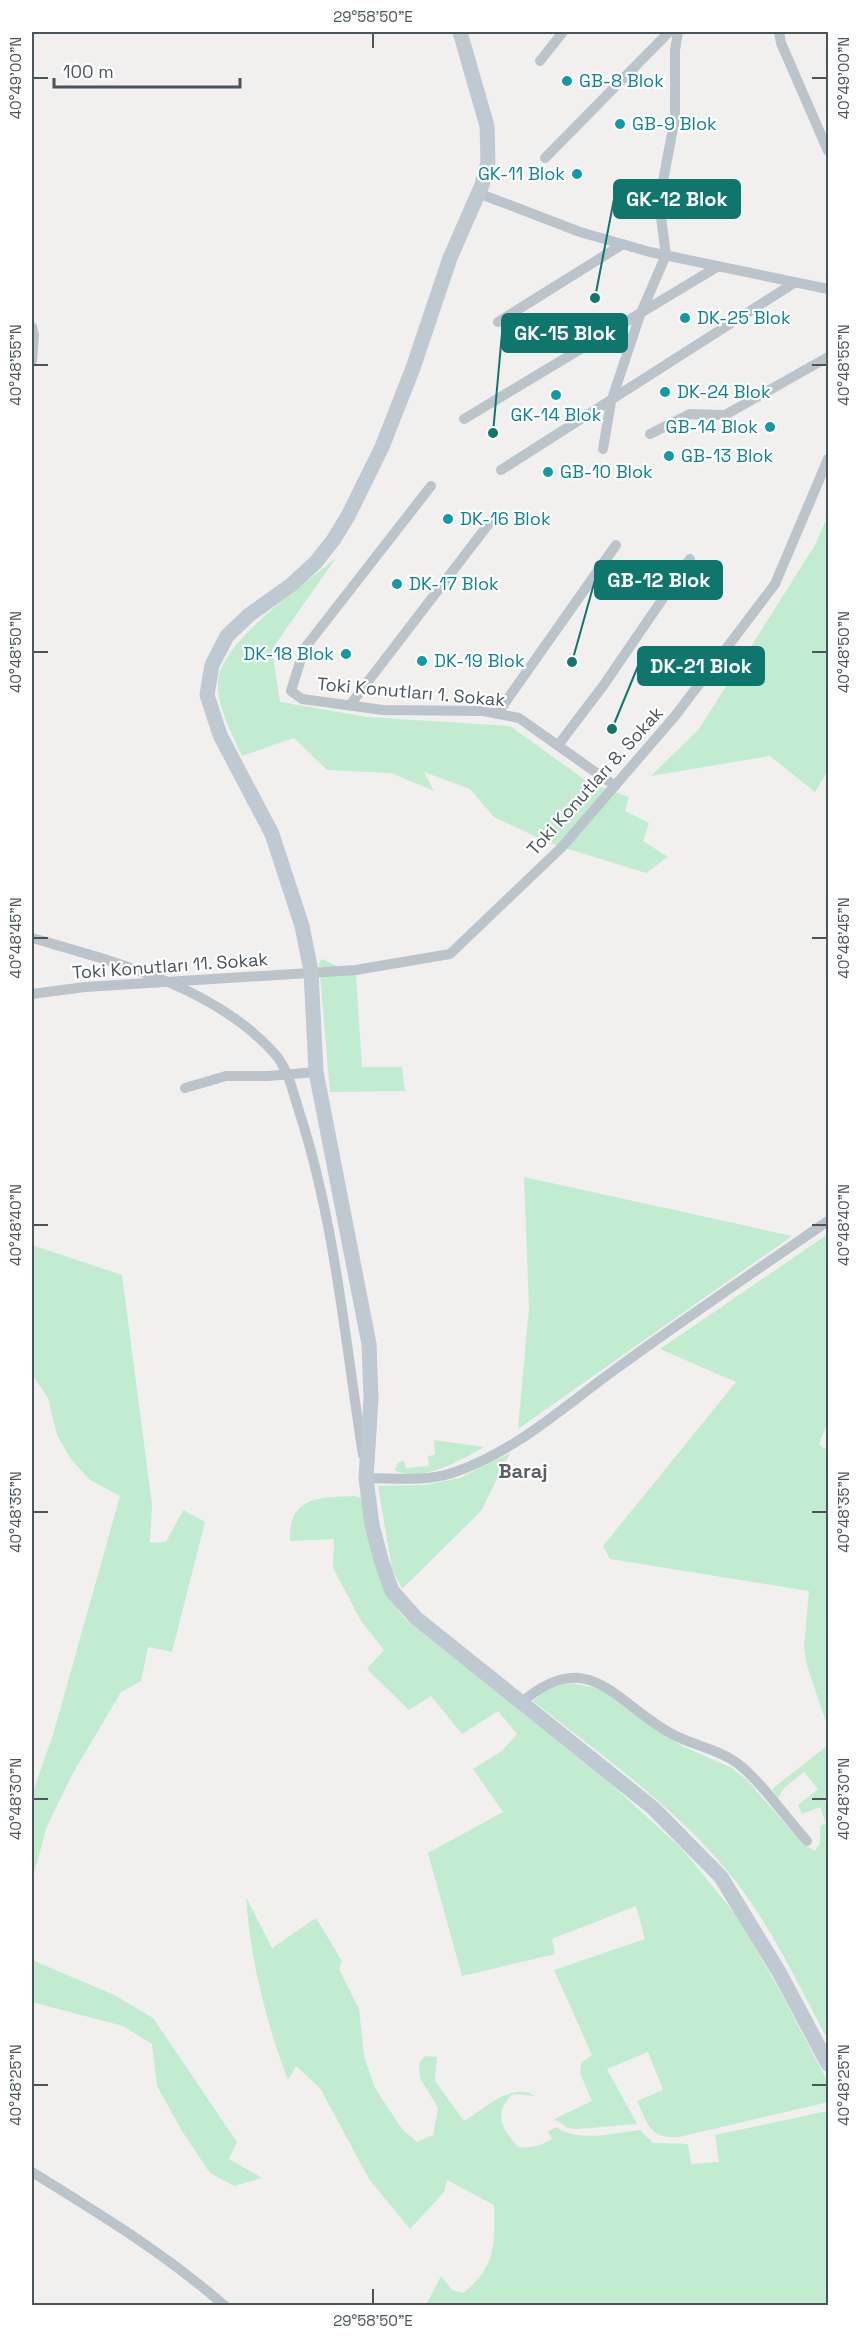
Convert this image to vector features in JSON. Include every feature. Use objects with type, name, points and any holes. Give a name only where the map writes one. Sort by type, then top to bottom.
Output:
[{"type":"street","points":[[366,1478],[372,1399],[369,1344],[315,1072],[311,971],[303,926],[282,859],[209,708],[207,695],[212,665],[227,636],[316,562],[348,516],[382,447],[413,368],[450,258],[489,162],[487,126],[460,32]]},
{"type":"street","points":[[540,61],[563,32]]},
{"type":"street","points":[[545,158],[669,32]]},
{"type":"street","points":[[603,449],[611,402],[640,315],[666,255],[659,202],[675,118],[675,50],[678,32]]},
{"type":"street","points":[[780,32],[782,44],[827,142]]},
{"type":"street","points":[[478,193],[580,232],[623,244],[717,267],[828,289]]},
{"type":"street","points":[[498,322],[623,244]]},
{"type":"street","points":[[464,418],[717,267]]},
{"type":"street","points":[[501,470],[611,402],[794,283]]},
{"type":"street","points":[[32,327],[34,335],[32,361]]},
{"type":"street","points":[[651,434],[690,414],[724,415],[828,357]]},
{"type":"street","name":"Toki Konutları 8. Sokak","points":[[311,971],[356,970],[450,954],[562,847],[675,716],[775,584],[828,459]]},
{"type":"street","name":"Toki Konutları 1. Sokak","points":[[431,486],[304,650],[291,691],[302,699],[383,710],[497,714],[519,718],[559,744],[615,786]]},
{"type":"street","points":[[350,705],[494,517]]},
{"type":"street","points":[[497,714],[616,545]]},
{"type":"street","points":[[559,744],[603,686],[690,559]]},
{"type":"street","points":[[32,938],[141,972],[194,995],[237,1019],[276,1054],[287,1075],[306,1132],[327,1226],[372,1525],[392,1591],[416,1618],[653,1808],[721,1877],[779,1972],[828,2064]]},
{"type":"street","name":"Toki Konutları 11. Sokak","points":[[32,994],[86,987],[237,980],[311,971]]},
{"type":"street","points":[[185,1088],[226,1076],[315,1072]]},
{"type":"street","points":[[366,1478],[444,1476],[513,1442],[828,1221]]},
{"type":"street","points":[[521,1703],[538,1688],[554,1680],[571,1678],[589,1680],[610,1688],[675,1735],[712,1749],[738,1764],[807,1841]]},
{"type":"street","points":[[32,2172],[148,2244],[180,2267],[225,2306]]},
{"type":"green space","points":[[828,515],[828,770],[815,792],[770,756],[651,776],[699,729],[815,545]]},
{"type":"green space","points":[[336,558],[272,649],[280,702],[368,717],[510,726],[588,782],[629,797],[625,811],[649,823],[643,841],[668,857],[646,873],[549,843],[494,817],[470,789],[424,772],[434,791],[391,773],[327,770],[294,738],[242,756],[220,701],[218,682],[223,666],[233,649],[248,632],[285,598]]},
{"type":"green space","points":[[322,959],[356,975],[362,1067],[402,1067],[405,1091],[330,1092],[319,963]]},
{"type":"green space","points":[[524,1177],[792,1236],[518,1429],[529,1308]]},
{"type":"green space","points":[[828,1234],[828,1421],[819,1444],[825,1449],[828,1443],[828,1728],[807,1666],[804,1647],[809,1591],[610,1559],[603,1546],[736,1382],[660,1349]]},
{"type":"green space","points":[[32,1245],[122,1275],[152,1505],[150,1543],[166,1542],[183,1510],[205,1522],[172,1652],[148,1647],[141,1681],[121,1692],[73,1773],[47,1826],[32,1880],[32,1794],[53,1735],[120,1496],[90,1480],[71,1459],[57,1435],[48,1398],[32,1375]]},
{"type":"green space","points":[[434,1440],[484,1447],[440,1469],[416,1474],[405,1474],[394,1470],[399,1462],[404,1461],[406,1468],[429,1466],[428,1456],[435,1455]]},
{"type":"green space","points":[[510,1453],[481,1511],[402,1589],[392,1569],[378,1486],[425,1485],[460,1478]]},
{"type":"green space","points":[[329,1497],[361,1498],[371,1547],[380,1576],[405,1619],[611,1784],[682,1849],[736,1915],[828,2082],[828,2102],[679,2137],[661,2135],[655,2133],[647,2123],[637,2101],[663,2090],[648,2052],[607,2069],[637,2124],[577,2129],[568,2128],[554,2119],[592,2101],[580,2073],[581,2063],[592,2055],[554,1970],[645,1939],[636,1906],[552,1939],[555,1954],[462,1976],[428,1853],[503,1812],[473,1769],[502,1751],[517,1734],[498,1711],[462,1734],[431,1696],[409,1710],[367,1669],[384,1650],[361,1621],[333,1568],[334,1539],[290,1541],[291,1526],[295,1515],[308,1502]]},
{"type":"green space","points":[[572,1683],[604,1690],[682,1746],[732,1768],[747,1780],[803,1844],[815,1851],[820,1843],[820,1826],[826,1823],[820,1807],[802,1814],[798,1805],[818,1789],[804,1772],[784,1788],[778,1798],[772,1789],[828,1745],[828,2040],[762,1920],[737,1883],[715,1857],[666,1808],[533,1701],[551,1689]]},
{"type":"green space","points":[[246,1897],[272,1948],[316,1918],[342,1961],[339,1969],[359,2009],[364,2056],[375,2088],[402,2129],[417,2142],[433,2135],[438,2108],[420,2078],[419,2063],[425,2056],[437,2057],[435,2081],[464,2121],[498,2098],[508,2094],[526,2092],[535,2096],[513,2094],[501,2114],[504,2127],[518,2147],[536,2146],[552,2139],[548,2132],[556,2127],[575,2135],[586,2136],[640,2130],[653,2143],[688,2144],[691,2164],[719,2162],[715,2135],[828,2111],[828,2305],[426,2305],[441,2276],[452,2290],[463,2293],[482,2274],[488,2264],[493,2244],[494,2205],[447,2180],[444,2192],[410,2229],[369,2179],[320,2088],[296,2066],[288,2080],[260,1990],[251,1944]]},
{"type":"green space","points":[[32,1960],[114,1995],[153,2018],[237,2142],[229,2159],[262,2178],[234,2186],[210,2173],[182,2131],[157,2086],[152,2044],[123,2026],[32,2002]]},
{"type":"place","name":"GB-8 Blok","points":[[567,81]]},
{"type":"place","name":"GB-9 Blok","points":[[620,124]]},
{"type":"place","name":"GK-11 Blok","points":[[577,174]]},
{"type":"place","name":"GK-12 Blok","points":[[595,298]]},
{"type":"place","name":"DK-25 Blok","points":[[685,318]]},
{"type":"place","name":"DK-24 Blok","points":[[665,392]]},
{"type":"place","name":"GK-14 Blok","points":[[556,395]]},
{"type":"place","name":"GB-14 Blok","points":[[770,427]]},
{"type":"place","name":"GK-15 Blok","points":[[493,433]]},
{"type":"place","name":"GB-13 Blok","points":[[669,456]]},
{"type":"place","name":"GB-10 Blok","points":[[548,472]]},
{"type":"place","name":"DK-16 Blok","points":[[448,519]]},
{"type":"place","name":"DK-17 Blok","points":[[397,584]]},
{"type":"place","name":"DK-18 Blok","points":[[346,654]]},
{"type":"place","name":"DK-19 Blok","points":[[422,661]]},
{"type":"place","name":"GB-12 Blok","points":[[572,662]]},
{"type":"place","name":"DK-21 Blok","points":[[612,729]]},
{"type":"district","name":"Baraj","points":[[523,1471]]}]
